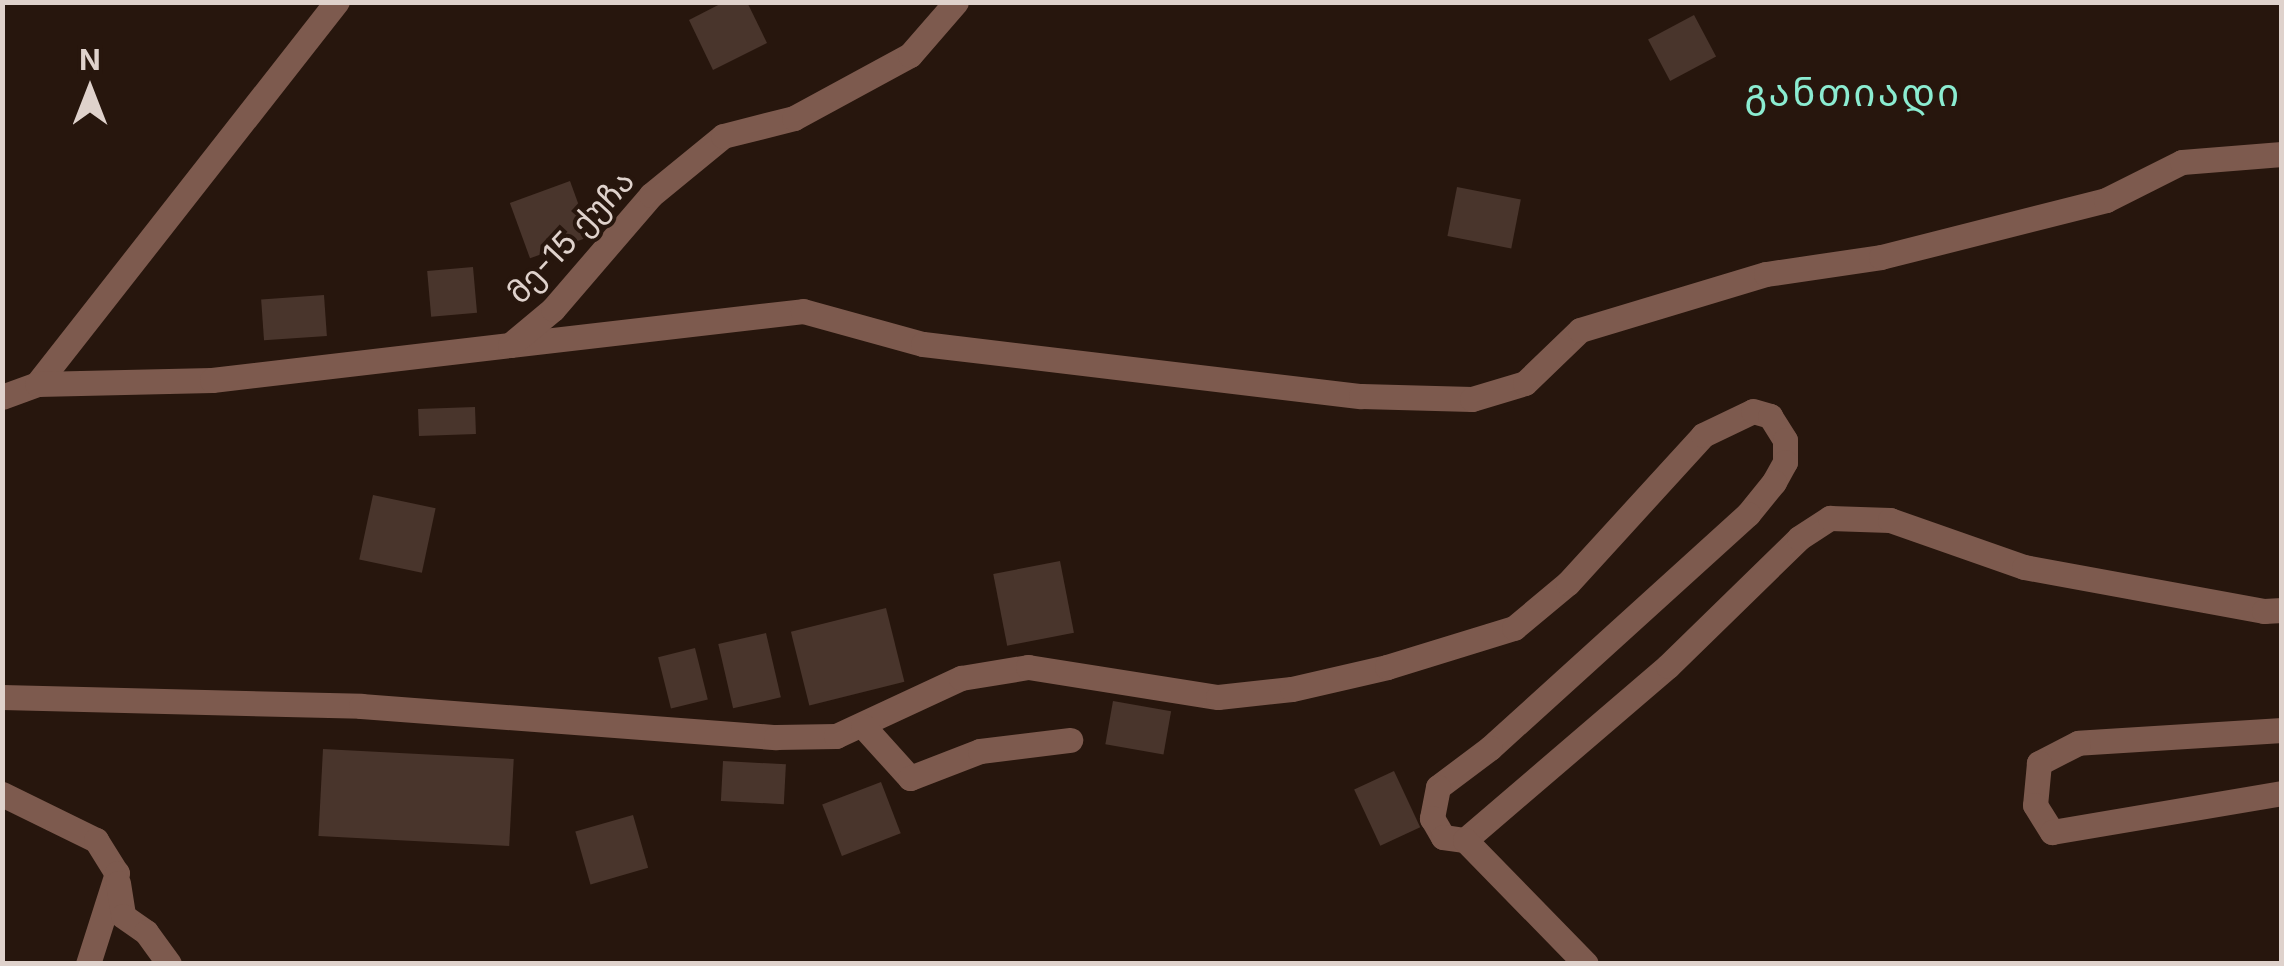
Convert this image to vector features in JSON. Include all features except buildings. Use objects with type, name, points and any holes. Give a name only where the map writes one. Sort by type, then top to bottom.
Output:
[{"type":"street","points":[[36,384],[337,2]]},
{"type":"street","name":"მე-15 ქუჩა","points":[[2,397],[36,384],[212,380],[510,345],[552,310],[651,196],[723,136],[794,118],[910,55],[956,2]]},
{"type":"street","points":[[510,345],[803,311],[924,344],[1360,396],[1472,399],[1526,382],[1580,330],[1636,313],[1766,274],[1880,258],[2106,200],[2182,162],[2282,154]]},
{"type":"street","points":[[2,697],[362,706],[776,738],[836,736],[961,678],[1028,667],[1218,697],[1292,689],[1514,628],[1568,583],[1702,435],[1753,411],[1770,416],[1784,440],[1784,462],[1748,514],[1490,748],[1438,786],[1432,818],[1444,838],[1465,840],[1586,964]]},
{"type":"street","points":[[1465,840],[1668,666],[1800,538],[1830,518],[1890,520],[2024,567],[2264,611],[2282,610]]},
{"type":"street","points":[[863,726],[910,778],[980,751],[1070,740]]},
{"type":"street","points":[[2282,730],[2078,743],[2039,762],[2034,805],[2052,832],[2158,810],[2282,793]]},
{"type":"street","points":[[2,794],[96,840],[117,873],[123,916],[146,932],[169,964]]},
{"type":"street","points":[[88,964],[117,873]]},
{"type":"district","name":"განთიადი","points":[[1853,93]]}]
